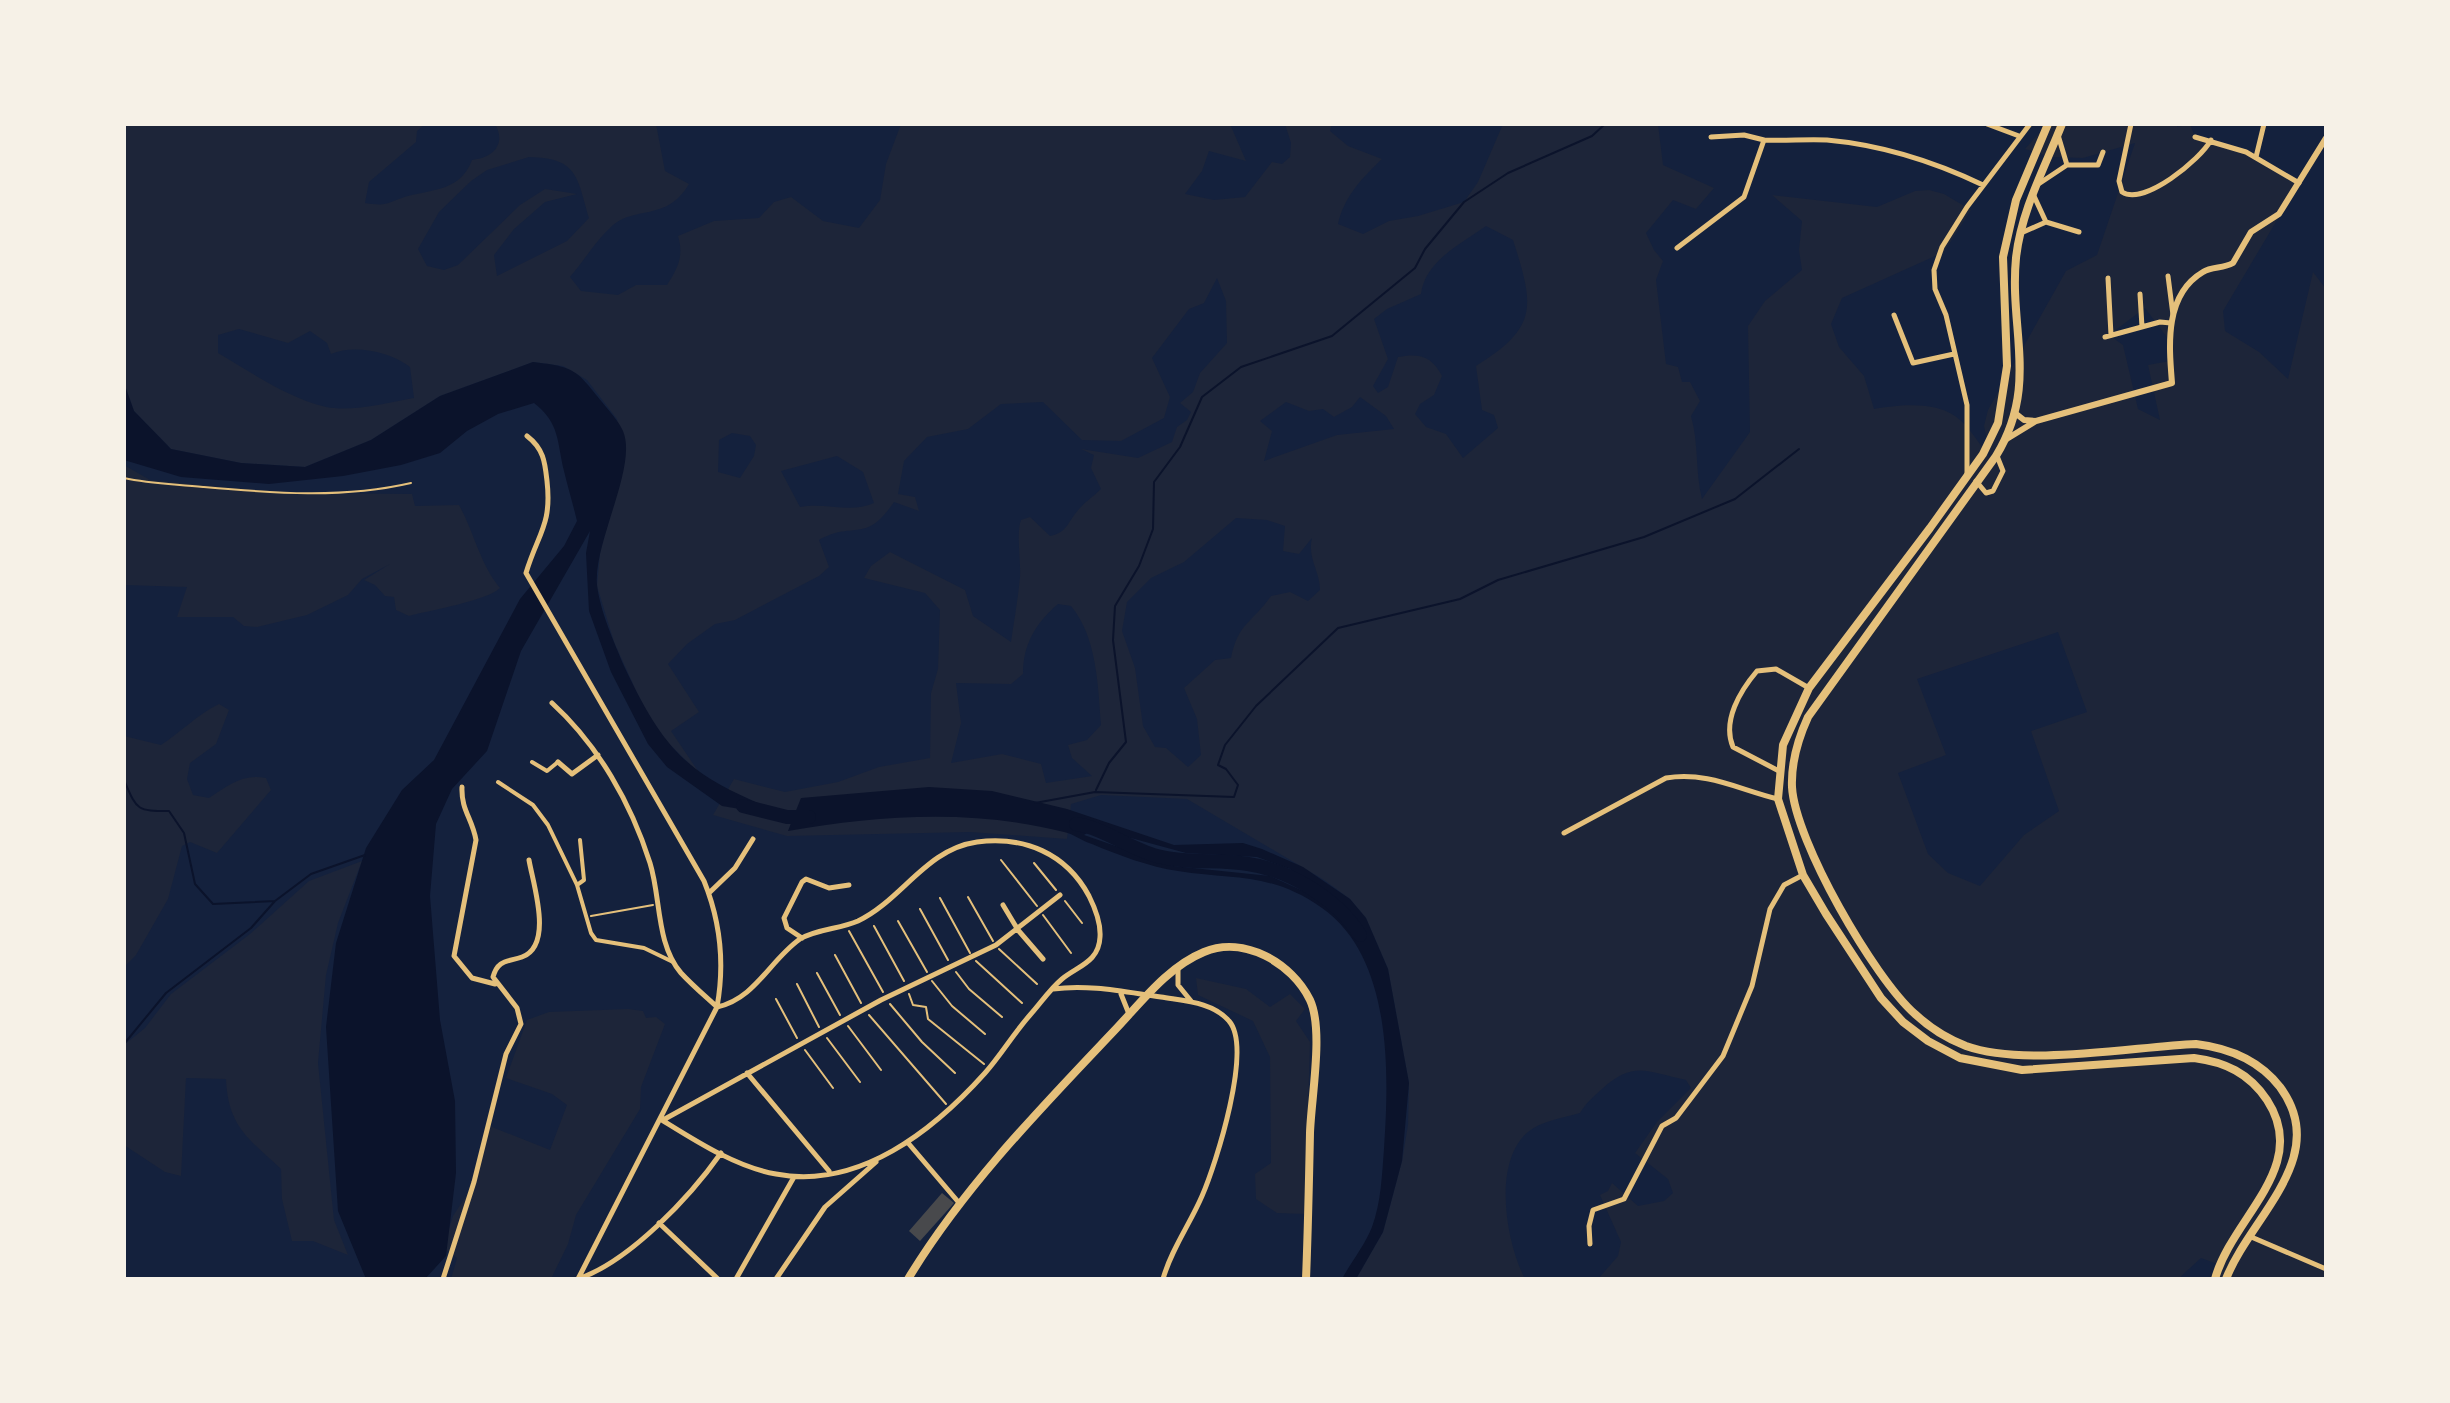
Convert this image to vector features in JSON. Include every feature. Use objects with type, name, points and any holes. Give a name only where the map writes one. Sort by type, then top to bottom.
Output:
[{"type":"highway","points":[[2048,124],[2016,200],[2003,257],[2007,366],[2003,403],[1987,446],[1809,688],[1788,730],[1779,771],[1778,799],[1803,875],[1881,998],[1903,1022],[1960,1058],[1992,1067],[2034,1070],[2194,1058],[2218,1061],[2250,1080],[2271,1105],[2278,1124],[2281,1157],[2272,1179],[2231,1239],[2215,1279]]},
{"type":"highway","points":[[2062,124],[2021,233],[2015,277],[2021,371],[2015,413],[2005,440],[1808,717],[1797,743],[1792,786],[1801,830],[1841,909],[1895,992],[1924,1021],[1965,1046],[2023,1055],[2196,1044],[2220,1047],[2261,1067],[2287,1097],[2298,1139],[2285,1184],[2248,1236],[2226,1279]]},
{"type":"highway","points":[[908,1279],[929,1243],[1043,1106],[1178,967],[1218,948],[1261,953],[1290,972],[1311,1001],[1314,1053],[1306,1279]]},
{"type":"street","points":[[1987,124],[2002,127],[2020,137]]},
{"type":"street","points":[[1967,474],[1964,464],[1969,421],[1946,315],[1935,289],[1934,270],[1942,247],[1983,185],[2030,124]]},
{"type":"street","points":[[2131,124],[2119,181],[2124,195],[2146,193],[2195,159],[2211,140]]},
{"type":"street","points":[[2256,157],[2264,124]]},
{"type":"street","points":[[1711,137],[1744,135],[1764,140],[1823,140],[1878,147],[1932,162],[1983,185]]},
{"type":"street","points":[[2058,135],[2067,165]]},
{"type":"street","points":[[2195,137],[2256,157],[2299,183]]},
{"type":"street","points":[[2108,278],[2108,336],[2172,320],[2192,281],[2204,271],[2233,263],[2251,232],[2279,214],[2326,138]]},
{"type":"street","points":[[1677,248],[1744,197],[1764,140]]},
{"type":"street","points":[[2038,184],[2067,165],[2098,165],[2103,152]]},
{"type":"street","points":[[2033,196],[2046,222]]},
{"type":"street","points":[[2021,233],[2046,222],[2079,232]]},
{"type":"street","points":[[2005,440],[2036,421],[2172,383],[2168,345],[2172,320],[2168,276]]},
{"type":"street","points":[[2140,294],[2142,327]]},
{"type":"street","points":[[1894,315],[1913,363],[1954,354]]},
{"type":"street","points":[[2015,413],[2024,420],[2036,421]]},
{"type":"street","points":[[527,436],[545,459],[551,497],[549,515],[527,574],[709,893],[721,937],[722,977],[717,1007],[662,1120],[578,1279]]},
{"type":"street","points":[[1976,481],[1986,493],[1993,491],[2003,471],[1996,456]]},
{"type":"street","points":[[1779,771],[1733,747],[1728,736],[1731,720],[1742,690],[1757,671],[1776,669],[1809,688]]},
{"type":"street","points":[[552,703],[598,755],[629,810],[648,858],[665,942],[680,972],[717,1007]]},
{"type":"street","points":[[532,762],[547,771],[558,762],[572,774],[598,755]]},
{"type":"street","points":[[1564,833],[1666,778],[1681,775],[1730,783],[1778,799]]},
{"type":"street","points":[[498,782],[533,805],[556,840],[577,885],[596,940],[644,948],[675,962]]},
{"type":"street","points":[[462,787],[461,807],[472,822],[476,840],[468,894],[457,924],[454,956],[472,978],[496,984]]},
{"type":"street","points":[[709,893],[735,868],[753,839]]},
{"type":"street","points":[[577,885],[584,880],[580,840]]},
{"type":"street","points":[[662,1120],[721,1153],[773,1174],[795,1176],[829,1172],[879,1159],[909,1144],[950,1107],[989,1068],[1052,989],[1097,953],[1101,937],[1098,920],[1086,892],[1050,853],[1020,842],[976,842],[945,853],[880,906],[845,925],[802,938],[744,995],[717,1007]]},
{"type":"street","points":[[443,1279],[474,1182],[506,1054],[521,1024],[517,1008],[493,977],[495,968],[507,958],[522,957],[532,950],[538,936],[539,911],[529,860]]},
{"type":"street","points":[[1590,1244],[1589,1226],[1593,1210],[1624,1199],[1662,1126],[1676,1118],[1723,1056],[1752,986],[1770,909],[1784,885],[1803,875]]},
{"type":"street","points":[[802,938],[787,928],[784,918],[802,882],[806,879],[829,888],[849,885]]},
{"type":"street","points":[[662,1120],[886,998],[996,945],[1060,895]]},
{"type":"street","points":[[1003,905],[1018,930],[1043,959]]},
{"type":"street","points":[[1178,967],[1178,985],[1191,1002]]},
{"type":"street","points":[[1052,989],[1077,985],[1121,994],[1191,1002],[1214,1009],[1228,1019],[1238,1039],[1239,1062],[1213,1167],[1163,1279]]},
{"type":"street","points":[[1121,994],[1129,1015]]},
{"type":"street","points":[[747,1073],[829,1172]]},
{"type":"street","points":[[909,1144],[961,1204]]},
{"type":"street","points":[[578,1279],[599,1272],[659,1223],[701,1180],[721,1153]]},
{"type":"street","points":[[776,1279],[825,1207],[879,1159]]},
{"type":"street","points":[[736,1279],[795,1176]]},
{"type":"street","points":[[659,1223],[718,1279]]},
{"type":"street","points":[[2248,1236],[2326,1269]]},
{"type":"path","points":[[124,478],[151,484],[284,493],[374,491],[411,483]]},
{"type":"path","points":[[587,918],[605,912],[648,908],[659,902]]},
{"type":"path","points":[[845,925],[886,998],[922,1042],[955,1073]]},
{"type":"path","points":[[874,926],[913,1005],[926,1007],[928,1019],[989,1068]]},
{"type":"path","points":[[835,955],[864,1010],[950,1107]]},
{"type":"shaded area","points":[[124,124],[425,124],[417,131],[416,142],[369,182],[365,203],[379,204],[454,183],[472,160],[496,149],[499,138],[495,124],[656,124],[665,171],[689,184],[670,204],[629,216],[610,228],[570,277],[581,291],[618,295],[636,285],[667,285],[679,262],[678,236],[714,221],[759,218],[774,202],[791,197],[823,221],[859,228],[880,200],[886,164],[901,124],[1230,124],[1246,161],[1209,151],[1202,171],[1185,194],[1214,200],[1245,197],[1272,162],[1282,164],[1290,157],[1291,143],[1285,124],[1332,124],[1330,131],[1348,146],[1382,159],[1355,188],[1338,224],[1363,234],[1389,221],[1464,202],[1478,182],[1503,124],[1658,124],[1663,165],[1714,188],[1696,209],[1673,200],[1646,233],[1663,261],[1656,280],[1666,364],[1678,367],[1682,382],[1690,382],[1700,401],[1691,416],[1702,499],[1750,432],[1748,326],[1765,301],[1802,270],[1799,250],[1802,221],[1772,195],[1877,207],[1915,191],[1929,190],[1944,194],[1971,210],[1944,252],[1842,298],[1831,324],[1839,347],[1864,376],[1874,409],[1915,405],[1946,411],[1965,425],[1991,459],[1984,426],[1988,410],[2066,271],[2097,255],[2135,143],[2083,158],[2051,157],[2025,149],[2047,124],[2177,124],[2177,127],[2190,124],[2195,137],[2233,147],[2299,183],[2223,311],[2225,331],[2259,352],[2288,379],[2313,272],[2326,289],[2326,1279],[2215,1279],[2220,1265],[2201,1258],[2178,1279],[1598,1279],[1618,1256],[1621,1242],[1600,1195],[1608,1191],[1612,1183],[1638,1206],[1664,1201],[1673,1193],[1668,1179],[1635,1153],[1657,1122],[1691,1088],[1686,1080],[1632,1071],[1613,1080],[1580,1113],[1539,1125],[1517,1145],[1506,1182],[1506,1203],[1512,1245],[1525,1279],[1356,1279],[1383,1232],[1402,1161],[1408,1125],[1409,1083],[1388,969],[1366,918],[1350,899],[1324,880],[1187,799],[1101,795],[1071,804],[1067,839],[970,832],[787,836],[713,815],[734,779],[785,792],[838,782],[879,767],[930,758],[931,693],[938,669],[940,610],[925,593],[864,578],[871,566],[890,552],[965,590],[973,616],[1011,642],[1020,577],[1021,520],[1030,517],[1050,536],[1056,534],[1065,529],[1080,508],[1101,489],[1091,468],[1094,455],[1081,449],[1138,458],[1172,442],[1177,427],[1187,420],[1191,412],[1180,403],[1193,392],[1200,373],[1227,343],[1226,301],[1217,278],[1204,303],[1189,309],[1152,358],[1170,397],[1164,418],[1121,441],[1082,440],[1043,402],[1001,404],[968,429],[927,437],[904,461],[898,494],[915,497],[919,511],[894,502],[884,515],[867,528],[831,534],[819,540],[829,567],[819,576],[735,620],[715,624],[687,644],[668,664],[699,712],[671,731],[700,774],[661,736],[642,704],[614,642],[597,586],[600,553],[623,467],[617,419],[587,380],[563,366],[533,362],[440,396],[371,440],[305,467],[241,463],[171,449],[134,411],[124,383]],"holes":[[[529,157],[557,161],[573,172],[589,218],[567,241],[497,276],[494,255],[514,229],[545,202],[577,194],[545,189],[520,205],[458,265],[444,270],[427,266],[418,249],[439,212],[487,170]],[[1486,226],[1513,240],[1527,299],[1521,326],[1497,352],[1476,366],[1482,410],[1494,415],[1498,428],[1463,458],[1446,434],[1426,427],[1415,414],[1420,404],[1434,395],[1442,376],[1434,364],[1419,356],[1398,357],[1388,387],[1378,393],[1373,386],[1388,359],[1374,319],[1387,309],[1421,294],[1429,272],[1446,254]],[[2145,308],[2172,344],[2170,361],[2148,365],[2160,420],[2138,409],[2123,345],[2109,335]],[[239,329],[288,343],[310,331],[327,343],[331,354],[351,350],[383,354],[410,367],[414,398],[358,408],[326,407],[257,377],[218,353],[218,335]],[[1360,397],[1386,416],[1394,429],[1337,435],[1264,461],[1272,431],[1260,421],[1286,402],[1309,411],[1323,409],[1334,417],[1352,407]],[[732,433],[750,436],[756,445],[754,456],[740,478],[718,472],[719,440]],[[837,456],[863,472],[874,503],[856,508],[800,507],[781,471]],[[1236,518],[1267,520],[1285,526],[1283,551],[1299,554],[1312,538],[1311,552],[1320,590],[1308,601],[1290,592],[1271,596],[1242,630],[1231,658],[1215,660],[1184,688],[1197,719],[1201,755],[1188,767],[1166,748],[1155,747],[1143,726],[1135,668],[1122,631],[1127,602],[1151,578],[1184,562]],[[1058,604],[1071,606],[1086,632],[1095,662],[1101,725],[1087,740],[1068,745],[1072,758],[1092,776],[1046,783],[1041,764],[1002,754],[951,763],[961,723],[956,683],[1011,684],[1023,674],[1025,653],[1037,627]],[[2058,632],[2087,712],[2031,731],[2059,811],[2024,835],[1980,886],[1948,873],[1928,854],[1898,773],[1946,755],[1917,679]]]},
{"type":"shaded area","points":[[533,362],[567,368],[593,391],[619,423],[626,446],[625,464],[601,548],[597,585],[604,616],[624,666],[656,725],[689,763],[732,791],[793,818],[722,806],[667,767],[648,744],[611,672],[589,611],[586,553],[590,531],[521,651],[487,751],[452,789],[436,824],[430,896],[440,1020],[455,1101],[456,1173],[446,1256],[425,1279],[366,1279],[338,1211],[326,1027],[336,943],[366,848],[402,790],[434,760],[520,599],[564,546],[577,521],[556,434],[549,418],[534,403],[498,414],[467,431],[440,453],[401,465],[343,476],[269,484],[181,477],[124,460],[124,383],[134,411],[171,449],[241,463],[305,467],[371,440],[440,396]]},
{"type":"shaded area","points":[[124,465],[150,480],[284,493],[412,494],[415,506],[459,505],[487,569],[500,588],[471,601],[409,616],[396,610],[394,597],[385,596],[375,585],[364,580],[390,564],[362,579],[348,595],[307,615],[257,627],[244,626],[233,617],[177,617],[187,587],[124,585]]},
{"type":"shaded area","points":[[219,704],[229,710],[216,744],[190,763],[187,779],[193,795],[209,798],[250,777],[266,778],[271,790],[217,853],[190,842],[182,846],[168,899],[136,955],[124,967],[124,736],[161,745]]},
{"type":"shaded area","points":[[929,787],[992,791],[1067,809],[1174,845],[1243,843],[1303,867],[1350,899],[1366,918],[1388,969],[1409,1083],[1402,1161],[1383,1232],[1356,1279],[1342,1279],[1369,1234],[1382,1179],[1386,1087],[1382,1019],[1362,956],[1345,930],[1322,908],[1304,896],[1269,883],[1156,867],[1068,833],[996,820],[891,818],[788,831],[801,798]],"holes":[[[1094,828],[1186,853],[1257,857],[1290,869],[1333,900],[1352,924],[1321,899],[1270,876],[1173,866],[1084,835]]]},
{"type":"shaded area","points":[[362,861],[338,923],[326,975],[318,1063],[334,1220],[348,1255],[313,1241],[292,1241],[282,1199],[281,1169],[242,1131],[231,1109],[226,1079],[186,1078],[181,1176],[165,1172],[124,1145],[124,1045],[145,1028],[171,994],[250,934],[309,881]]},
{"type":"shaded area","points":[[1196,978],[1246,989],[1270,1007],[1290,994],[1305,1009],[1296,1021],[1310,1042],[1305,1214],[1277,1213],[1256,1199],[1255,1174],[1271,1163],[1270,1057],[1253,1021],[1198,995]]},
{"type":"shaded area","points":[[643,1011],[646,1018],[656,1017],[665,1024],[641,1087],[640,1109],[576,1215],[568,1244],[551,1279],[451,1279],[457,1258],[443,1248],[453,1216],[474,1184],[487,1125],[550,1150],[567,1105],[552,1094],[506,1078],[527,1020],[549,1012]]},
{"type":"building","points":[[942,1193],[954,1203],[920,1241],[909,1231]]},
{"type":"waterway","points":[[1096,790],[1109,763],[1126,742],[1113,640],[1115,606],[1139,566],[1153,529],[1154,482],[1180,447],[1202,397],[1241,367],[1332,336],[1415,268],[1425,249],[1464,202],[1508,173],[1592,136],[1605,124]]},
{"type":"waterway","points":[[1035,803],[1095,792],[1234,797],[1238,785],[1226,769],[1218,765],[1225,745],[1256,706],[1338,628],[1460,599],[1498,580],[1644,537],[1735,499],[1799,449]]},
{"type":"waterway","points":[[124,780],[139,807],[169,811],[184,833],[195,884],[213,904],[275,901]]},
{"type":"waterway","points":[[743,806],[787,817],[809,817]]},
{"type":"waterway","points":[[1076,824],[1096,829],[1157,856],[1248,864],[1280,873],[1326,898],[1360,935]]},
{"type":"waterway","points":[[124,1044],[166,993],[251,928],[275,901],[311,874],[365,855]]}]
